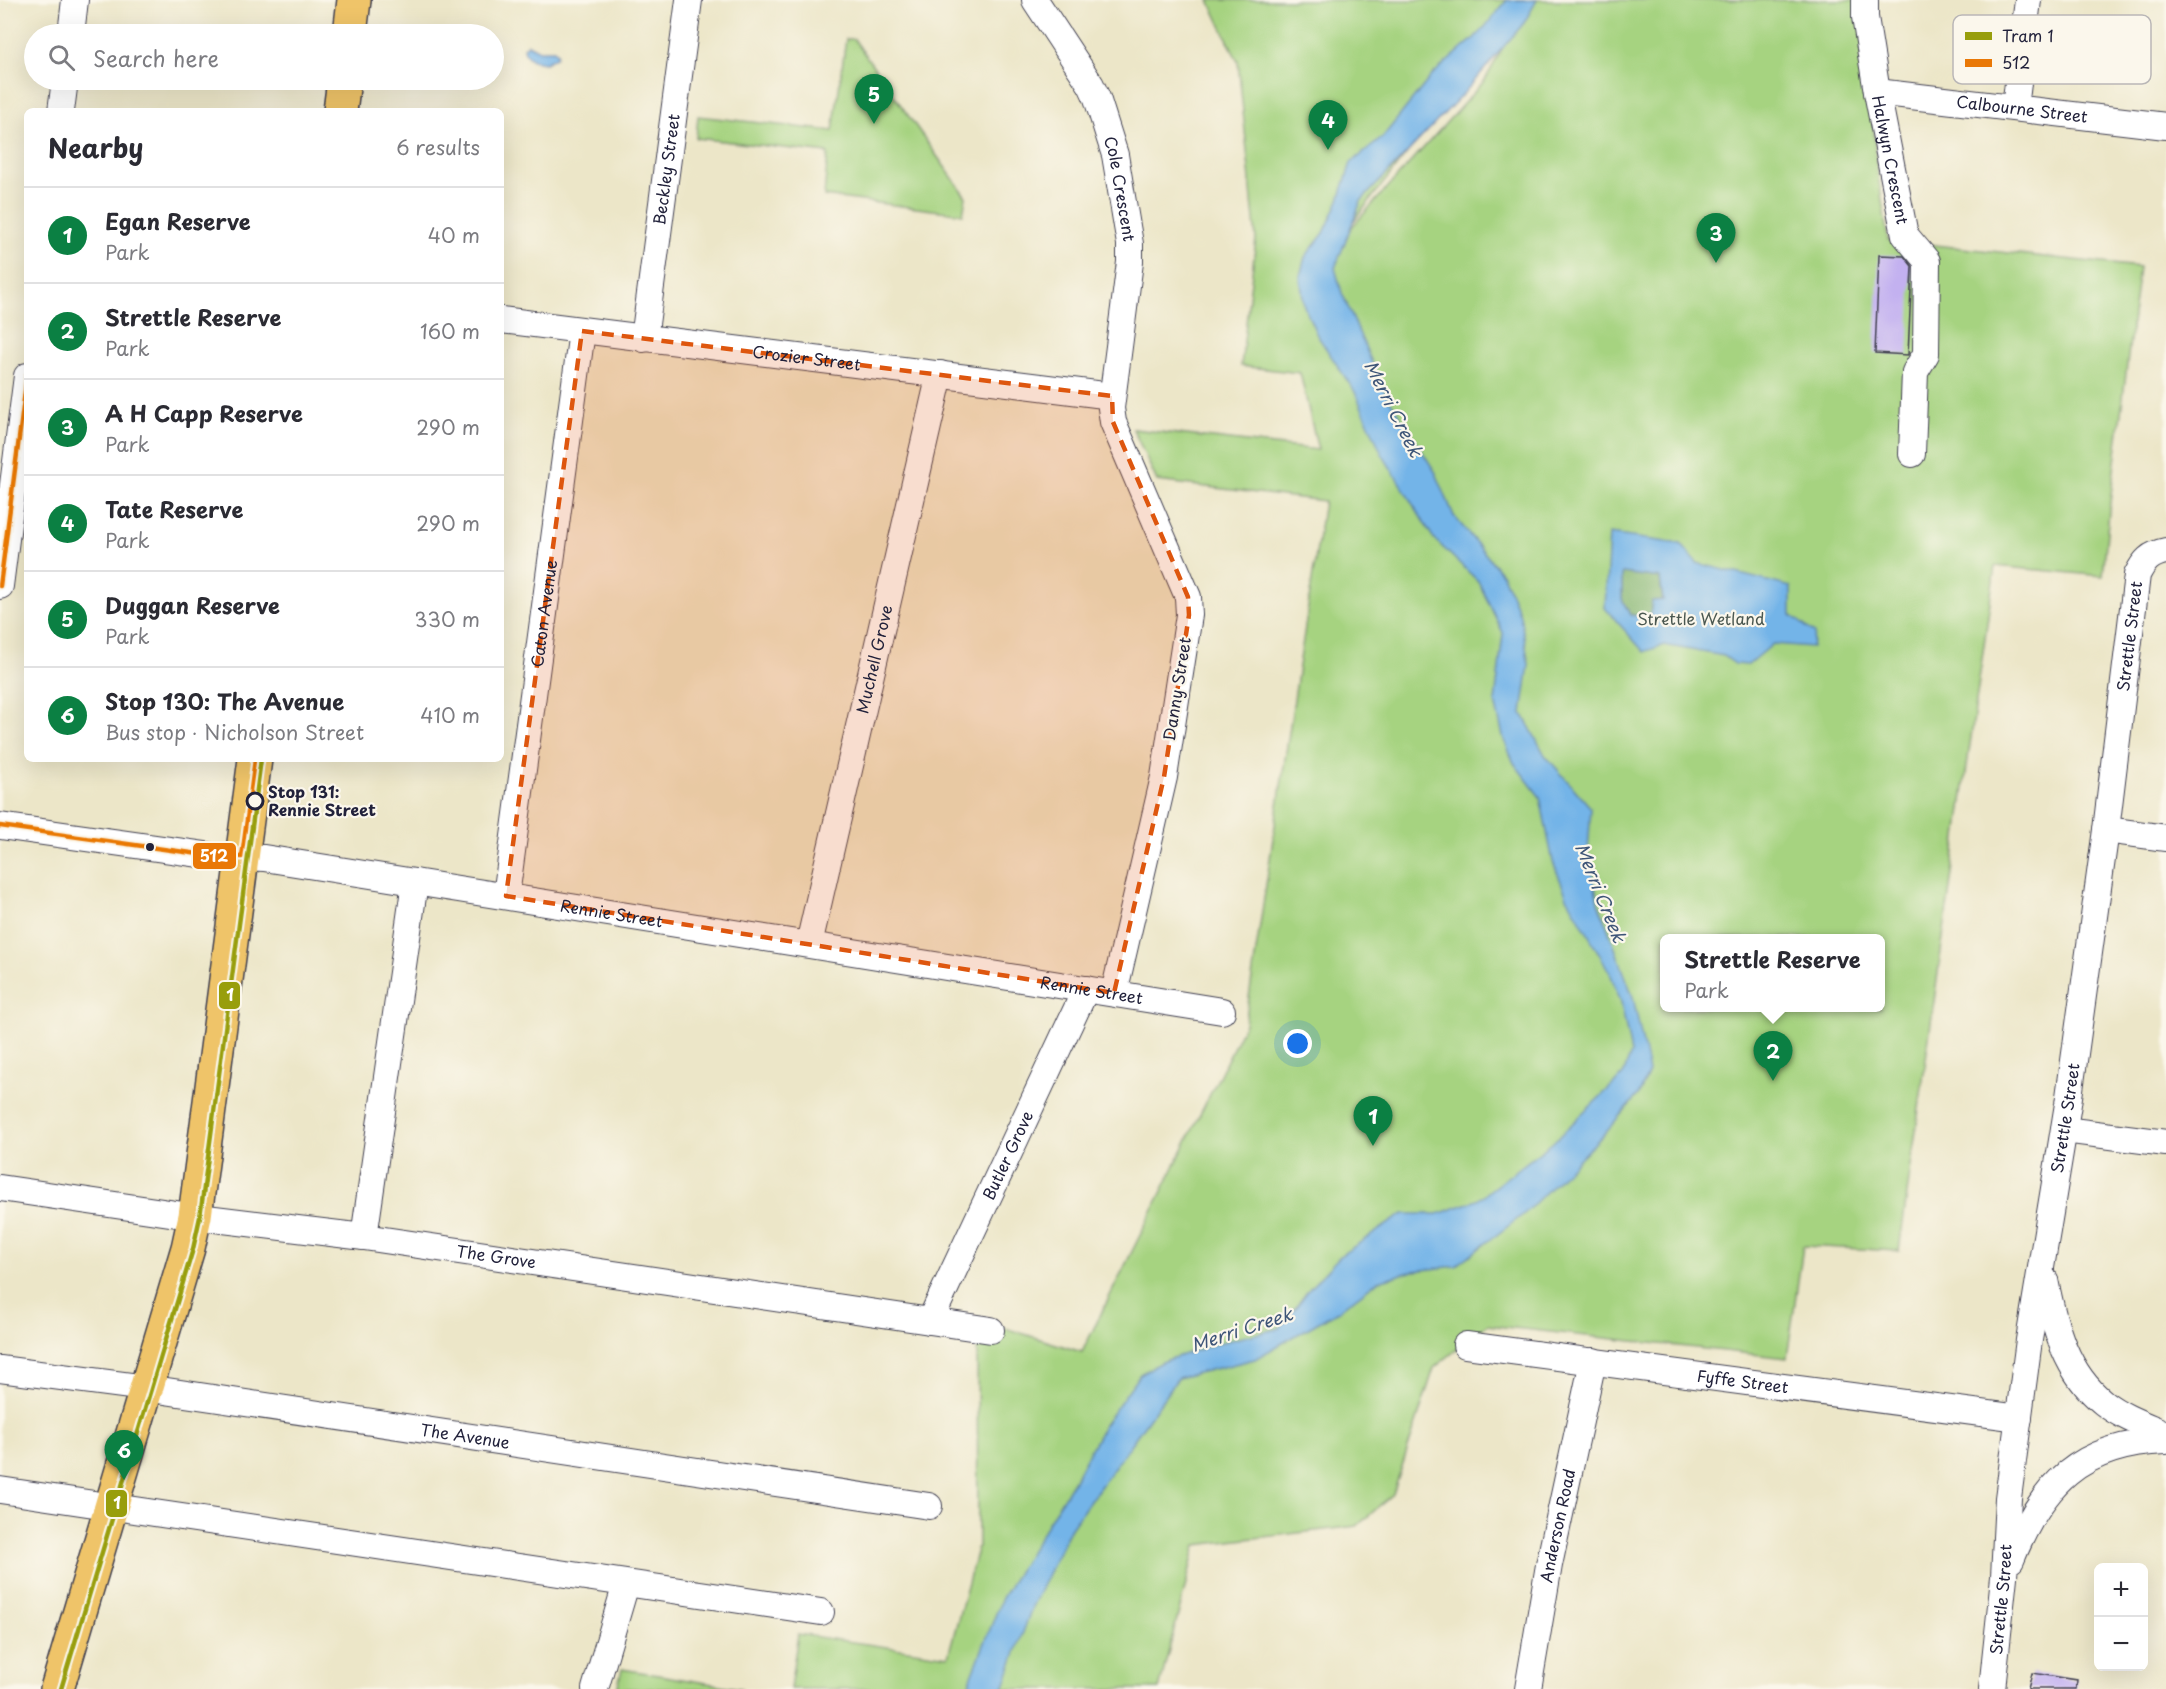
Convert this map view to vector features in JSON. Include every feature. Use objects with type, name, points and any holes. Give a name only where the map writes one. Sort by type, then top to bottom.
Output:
[{"type":"main road","points":[[351,24],[354,0]]},
{"type":"main road","points":[[340,108],[343,90]]},
{"type":"main road","points":[[57,1689],[188,1248],[195,1216],[255,762]]},
{"type":"street","points":[[72,24],[75,0]]},
{"type":"street","name":"Beckley Street","points":[[644,339],[689,0]]},
{"type":"street","name":"Cole Crescent","points":[[1035,0],[1091,85],[1115,155],[1129,231],[1130,262],[1112,396]]},
{"type":"street","name":"Halwyn Crescent","points":[[1865,0],[1865,17],[1877,92],[1905,235],[1927,261],[1926,354],[1915,372],[1912,454]]},
{"type":"street","points":[[2026,15],[2028,0]]},
{"type":"street","points":[[2015,108],[2018,84]]},
{"type":"street","points":[[61,108],[64,90]]},
{"type":"street","name":"Calbourne Street","points":[[1877,92],[2166,126]]},
{"type":"street","name":"Crozier Street","points":[[504,320],[1112,396]]},
{"type":"street","name":"Caton Avenue","points":[[506,896],[582,331]]},
{"type":"street","name":"Muchell Grove","points":[[809,944],[940,374]]},
{"type":"street","name":"Danny Street","points":[[1112,396],[1113,422],[1188,597],[1189,615],[1164,777],[1114,993]]},
{"type":"street","points":[[0,586],[24,398]]},
{"type":"street","name":"Strettle Street","points":[[1992,1689],[2004,1577],[2008,1498],[2041,1266],[2064,1130],[2106,830],[2137,576],[2144,561],[2160,552]]},
{"type":"street","name":"Rennie Street","points":[[0,826],[213,856],[264,858],[1222,1011]]},
{"type":"street","points":[[2106,830],[2166,838]]},
{"type":"street","points":[[364,1238],[415,882]]},
{"type":"street","name":"Butler Grove","points":[[930,1322],[1086,990]]},
{"type":"street","points":[[2064,1130],[2166,1143]]},
{"type":"street","name":"The Grove","points":[[0,1188],[364,1238],[991,1330]]},
{"type":"street","points":[[2041,1266],[2055,1326],[2074,1370],[2105,1404],[2131,1419],[2166,1434]]},
{"type":"street","name":"Fyffe Street","points":[[1466,1345],[2019,1418]]},
{"type":"street","name":"Anderson Road","points":[[1528,1689],[1549,1565],[1593,1361]]},
{"type":"street","name":"The Avenue","points":[[0,1369],[146,1388],[929,1506]]},
{"type":"street","points":[[2004,1577],[2032,1514],[2046,1494],[2067,1474],[2087,1460],[2107,1451],[2166,1441]]},
{"type":"street","points":[[0,1490],[821,1612]]},
{"type":"street","points":[[595,1689],[626,1584]]},
{"type":"highlighted area","points":[[582,331],[1112,396],[1113,422],[1188,597],[1189,615],[1164,777],[1114,993],[506,896]]},
{"type":"green space","points":[[1209,0],[1527,0],[1331,250],[1485,80],[1529,0],[1864,0],[1876,161],[1888,240],[2139,267],[2103,576],[1995,566],[1899,1251],[1803,1246],[1787,1358],[1487,1325],[1434,1368],[1393,1494],[1357,1526],[1196,1545],[1159,1689],[790,1689],[798,1634],[948,1656],[978,1546],[977,1342],[1005,1328],[1082,1352],[1245,1024],[1324,501],[1157,481],[1133,429],[1318,450],[1300,373],[1241,366],[1256,239],[1238,62]]},
{"type":"green space","points":[[846,39],[854,39],[966,197],[963,214],[824,196],[828,153],[696,138],[698,116],[833,131]]},
{"type":"green space","points":[[1622,572],[1660,578],[1663,601],[1650,617],[1630,615],[1622,599]]},
{"type":"green space","points":[[622,1669],[743,1689],[617,1689]]},
{"type":"water","name":"Merri Creek","points":[[1507,0],[1537,0],[1524,23],[1464,93],[1361,201],[1335,268],[1342,293],[1385,393],[1436,473],[1454,516],[1503,575],[1520,615],[1529,664],[1522,713],[1545,755],[1591,808],[1588,852],[1598,902],[1633,997],[1649,1072],[1639,1094],[1602,1136],[1524,1214],[1456,1266],[1414,1271],[1378,1281],[1338,1311],[1255,1359],[1178,1378],[1070,1529],[1032,1607],[1003,1689],[967,1689],[1002,1598],[1074,1480],[1104,1425],[1140,1374],[1161,1362],[1218,1343],[1280,1328],[1310,1288],[1341,1255],[1403,1214],[1438,1214],[1477,1200],[1552,1143],[1623,1075],[1631,1053],[1621,1002],[1610,973],[1567,897],[1553,862],[1540,797],[1514,763],[1504,740],[1495,702],[1503,633],[1478,581],[1434,539],[1382,454],[1355,392],[1317,335],[1304,306],[1300,276],[1305,257],[1324,233],[1339,200],[1351,163],[1382,138],[1433,74],[1480,33]]},
{"type":"water","points":[[528,44],[539,50],[554,50],[557,53],[556,57],[545,63],[534,61],[525,52],[524,48]]},
{"type":"water","name":"Strettle Wetland","points":[[1609,534],[1681,544],[1697,563],[1791,587],[1791,615],[1814,633],[1812,647],[1773,644],[1748,665],[1735,664],[1724,656],[1664,645],[1644,652],[1605,608]],"holes":[[[1622,573],[1660,578],[1663,600],[1652,601],[1650,617],[1630,615],[1622,599]]]},
{"type":"building","points":[[1879,255],[1904,256],[1912,266],[1908,355],[1875,353]]},
{"type":"building","points":[[2032,1673],[2077,1680],[2076,1689],[2028,1689]]},
{"type":"tram line","name":"1","points":[[61,1689],[193,1249],[200,1217],[261,762]]},
{"type":"transit line","name":"512","points":[[0,586],[24,399]]},
{"type":"transit line","name":"512","points":[[0,826],[213,856],[242,857],[255,762]]},
{"type":"place","name":"Duggan Reserve","points":[[874,124]]},
{"type":"place","name":"Tate Reserve","points":[[1328,150]]},
{"type":"place","name":"A H Capp Reserve","points":[[1716,263]]},
{"type":"place","name":"Stop 131: Rennie Street","points":[[255,801]]},
{"type":"place","name":"Strettle Reserve","points":[[1773,1081]]},
{"type":"place","name":"Egan Reserve","points":[[1373,1146]]},
{"type":"place","name":"Stop 130: The Avenue","points":[[124,1480]]}]
